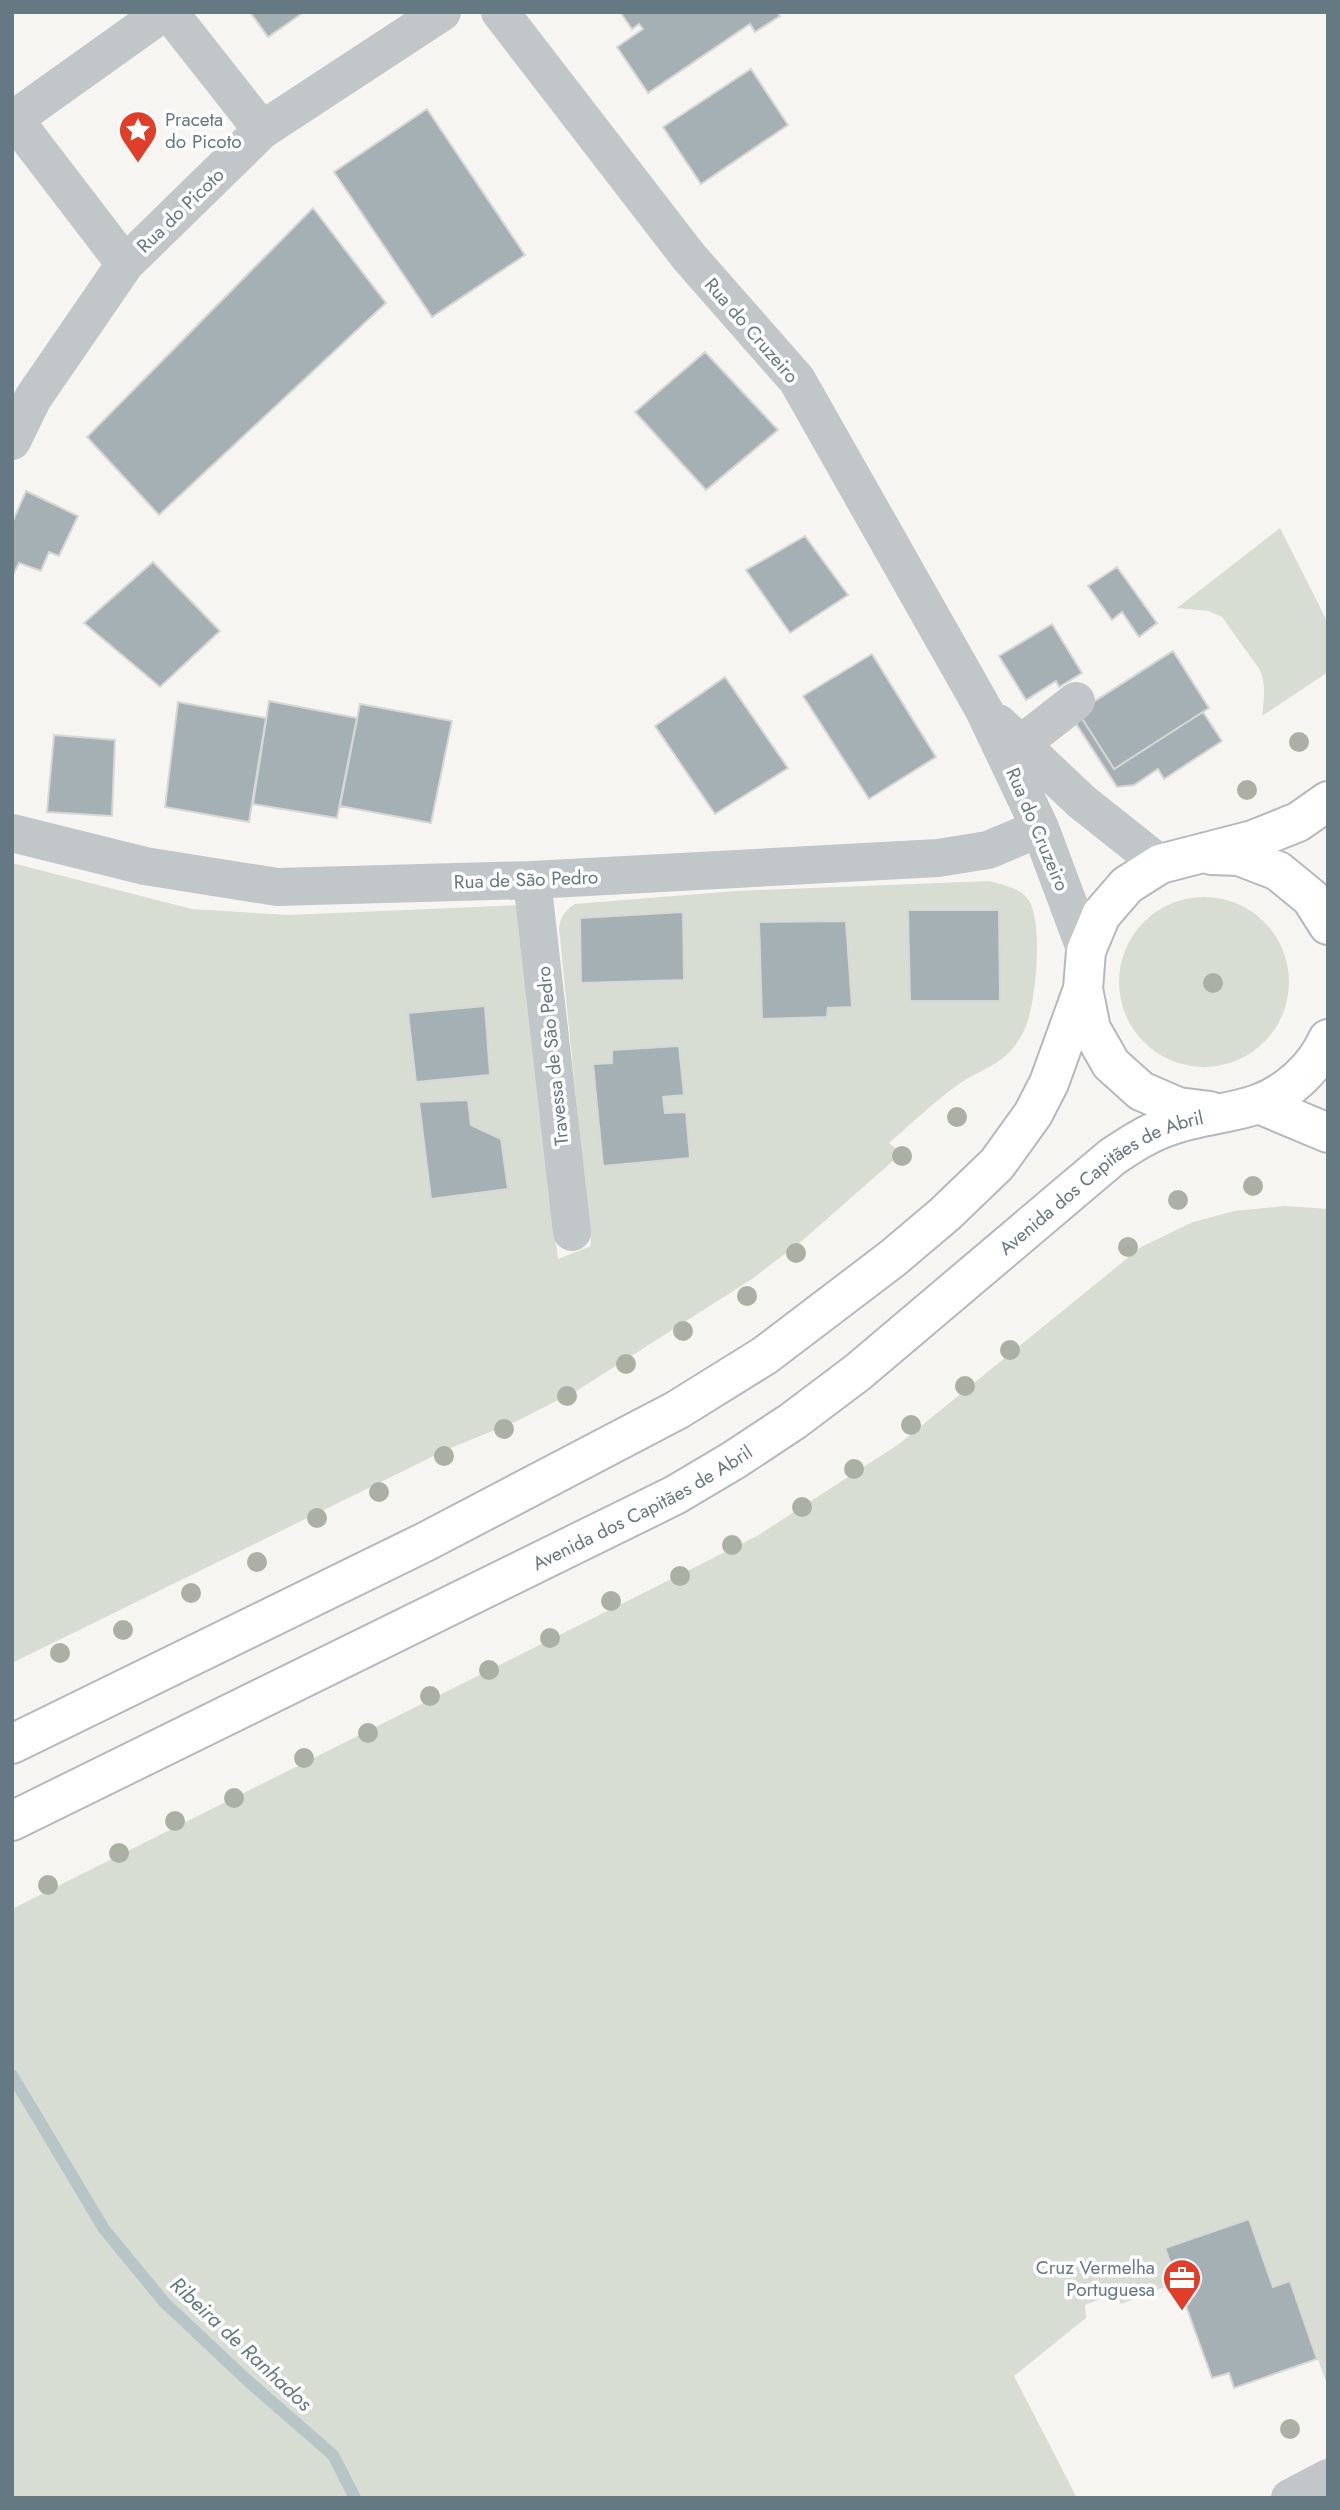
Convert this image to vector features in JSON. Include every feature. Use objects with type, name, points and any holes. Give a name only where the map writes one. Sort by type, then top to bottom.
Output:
[{"type":"main road","name":"Avenida dos Capitães de Abril","points":[[12,1744],[437,1535],[677,1410],[764,1356],[893,1258],[945,1214],[997,1164],[1033,1114],[1044,1093],[1062,1051],[1083,989],[1086,951],[1101,915],[1126,886],[1160,864],[1253,840],[1298,822],[1328,800]]},
{"type":"main road","name":"Avenida dos Capitães de Abril","points":[[1197,854],[1239,856],[1278,871],[1311,898],[1328,925]]},
{"type":"main road","name":"Avenida dos Capitães de Abril","points":[[1083,989],[1091,1029],[1111,1064],[1141,1091],[1178,1107],[1218,1112]]},
{"type":"main road","name":"Avenida dos Capitães de Abril","points":[[12,1821],[675,1495],[793,1421],[858,1372],[1112,1157],[1137,1140],[1170,1125],[1259,1104],[1295,1084],[1322,1053],[1328,1039]]},
{"type":"main road","points":[[1259,1104],[1328,1133]]},
{"type":"street","points":[[125,264],[14,119],[164,12]]},
{"type":"street","points":[[169,12],[262,130]]},
{"type":"street","name":"Rua do Picoto","points":[[12,441],[33,398],[125,264],[262,130],[442,12]]},
{"type":"street","name":"Rua do Cruzeiro","points":[[500,12],[690,257],[797,380],[984,710],[1040,828],[1086,951]]},
{"type":"street","points":[[1021,744],[1076,701]]},
{"type":"street","name":"Rua do Cruzeiro","points":[[984,710],[1082,802],[1160,864]]},
{"type":"street","name":"Rua de São Pedro","points":[[12,833],[145,866],[277,887],[532,880],[938,858],[988,850],[1040,828]]},
{"type":"street","name":"Travessa de São Pedro","points":[[532,880],[572,1231]]},
{"type":"street","points":[[1290,2498],[1328,2478]]},
{"type":"shaded area","points":[[1280,528],[1328,623],[1328,672],[1262,716],[1264,687],[1260,670],[1222,617],[1209,611],[1177,608]]},
{"type":"shaded area","points":[[12,863],[192,909],[288,915],[519,905],[537,1089],[558,1259],[591,1246],[559,929],[564,914],[575,904],[735,891],[989,881],[1019,891],[1027,898],[1032,908],[1037,939],[1034,994],[1026,1026],[1010,1051],[997,1062],[959,1084],[915,1120],[889,1143],[902,1153],[803,1240],[752,1279],[578,1390],[517,1421],[446,1450],[12,1663]]},
{"type":"shaded area","points":[[1204,897],[1237,903],[1264,922],[1283,949],[1289,982],[1283,1015],[1264,1042],[1237,1061],[1204,1067],[1171,1061],[1144,1042],[1125,1015],[1119,982],[1125,949],[1144,922],[1171,903]]},
{"type":"shaded area","points":[[1285,1206],[1328,1209],[1328,2387],[1290,2282],[1273,2287],[1248,2219],[1166,2247],[1177,2282],[1121,2304],[1116,2293],[1085,2305],[1086,2318],[1014,2376],[1077,2498],[12,2498],[12,1909],[757,1536],[899,1444],[1141,1247],[1193,1222],[1234,1211]]},
{"type":"building","points":[[250,12],[304,12],[268,37]]},
{"type":"building","points":[[620,12],[777,12],[780,16],[755,32],[750,24],[648,93],[617,47],[643,29],[639,24],[632,29]]},
{"type":"building","points":[[751,69],[788,125],[701,184],[663,127]]},
{"type":"building","points":[[427,109],[525,255],[432,317],[334,172]]},
{"type":"building","points":[[313,208],[386,303],[159,515],[87,437]]},
{"type":"building","points":[[705,352],[778,430],[706,490],[635,412]]},
{"type":"building","points":[[26,491],[78,516],[59,556],[49,552],[41,571],[19,563],[12,577],[12,523]]},
{"type":"building","points":[[805,536],[848,595],[790,633],[746,570]]},
{"type":"building","points":[[153,562],[220,631],[160,687],[84,623]]},
{"type":"building","points":[[1117,567],[1157,623],[1139,637],[1122,612],[1112,620],[1088,586]]},
{"type":"building","points":[[1052,624],[1082,673],[1059,687],[1056,681],[1026,700],[999,656]]},
{"type":"building","points":[[1173,651],[1209,708],[1203,712],[1222,741],[1164,779],[1158,769],[1134,785],[1117,787],[1071,716]]},
{"type":"building","points":[[1173,651],[1209,708],[1114,769],[1078,712]]},
{"type":"building","points":[[872,654],[936,757],[869,799],[803,696]]},
{"type":"building","points":[[725,677],[788,768],[715,814],[655,726]]},
{"type":"building","points":[[269,701],[357,718],[337,818],[253,804]]},
{"type":"building","points":[[178,702],[266,718],[249,822],[165,807]]},
{"type":"building","points":[[360,704],[452,721],[431,823],[340,806]]},
{"type":"building","points":[[54,735],[115,740],[112,816],[47,812]]},
{"type":"building","points":[[908,910],[999,910],[1000,1001],[910,1001]]},
{"type":"building","points":[[683,912],[684,980],[581,983],[580,918]]},
{"type":"building","points":[[846,921],[852,1007],[828,1008],[827,1017],[762,1019],[759,922]]},
{"type":"building","points":[[485,1006],[490,1075],[416,1082],[408,1013]]},
{"type":"building","points":[[679,1046],[684,1095],[663,1097],[665,1113],[686,1112],[690,1158],[603,1166],[593,1064],[612,1063],[612,1050]]},
{"type":"building","points":[[468,1100],[471,1125],[501,1139],[508,1189],[431,1199],[419,1102]]},
{"type":"building","points":[[1249,2219],[1273,2287],[1290,2281],[1317,2359],[1234,2388],[1229,2373],[1212,2378],[1165,2248]]},
{"type":"waterway","name":"Ribeira de Ranhados","points":[[12,2075],[104,2229],[164,2302],[248,2381],[333,2455],[355,2498]]},
{"type":"place","name":"Praceta do Picoto","points":[[138,164]]},
{"type":"place","name":"Cruz Vermelha Portuguesa","points":[[1182,2312]]}]
